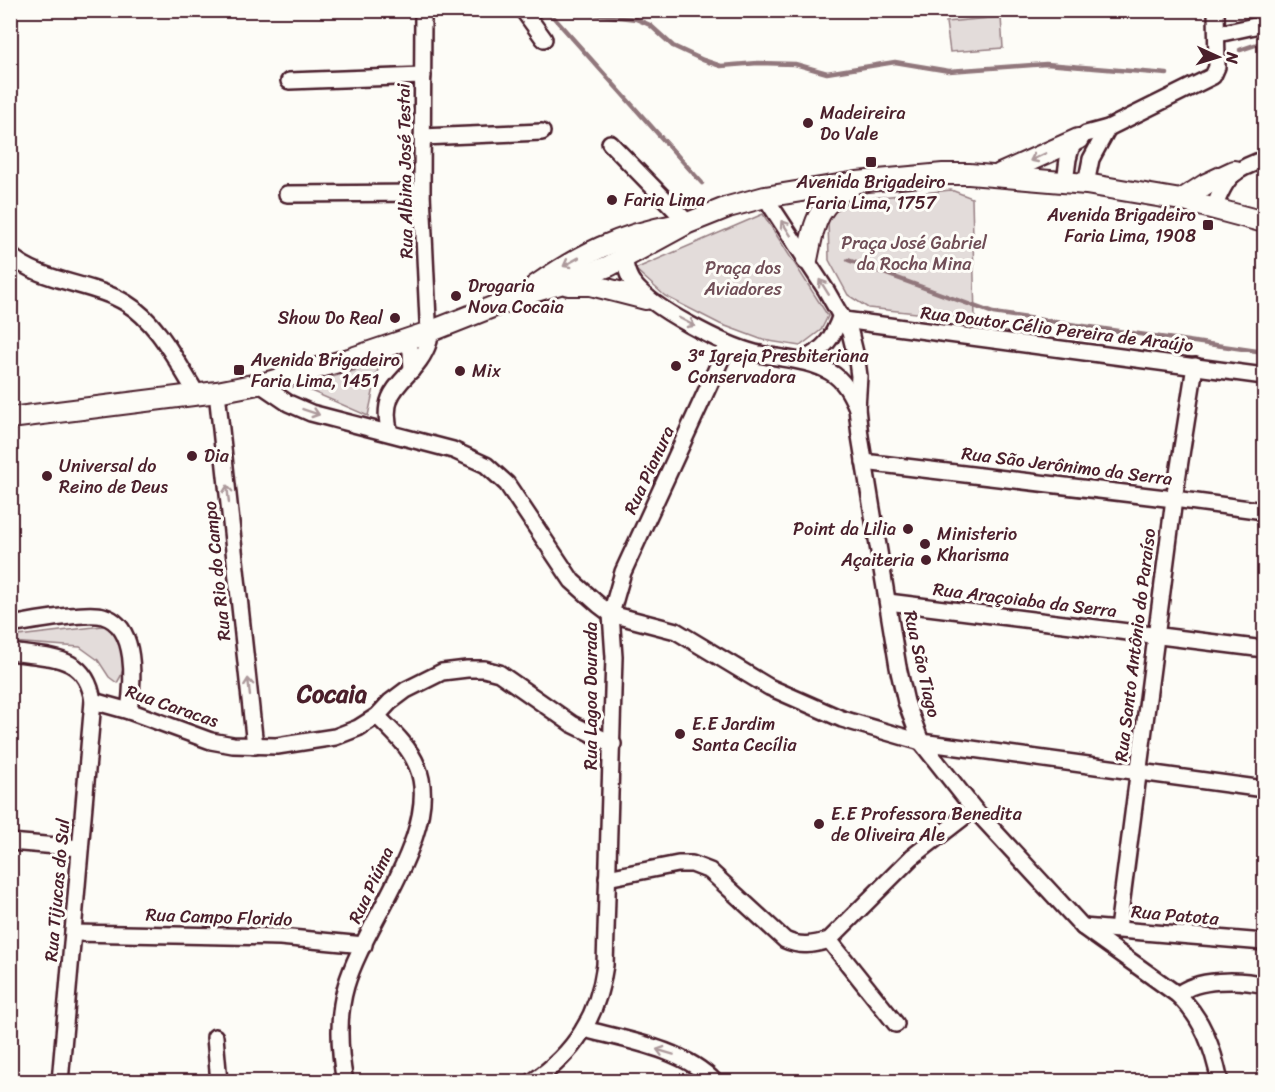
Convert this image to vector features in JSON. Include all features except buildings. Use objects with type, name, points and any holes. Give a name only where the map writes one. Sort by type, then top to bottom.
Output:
[{"type":"main road","points":[[998,176],[1078,139]]},
{"type":"main road","points":[[1180,200],[1234,171]]},
{"type":"main road","points":[[10,418],[217,392],[260,384],[406,340],[523,295],[609,266],[688,223],[728,207],[765,197],[857,182],[943,174],[998,176],[1086,184],[1180,200],[1264,222]]},
{"type":"main road","points":[[807,260],[814,227],[822,208],[834,195],[857,182]]},
{"type":"main road","points":[[523,295],[564,266],[603,245],[647,230],[688,223]]},
{"type":"main road","points":[[557,285],[591,285],[646,299]]},
{"type":"street","name":"Rua Albina José Testai","points":[[423,10],[422,194],[429,332]]},
{"type":"street","points":[[522,10],[544,39]]},
{"type":"street","points":[[1065,182],[1068,159],[1078,139],[1086,134],[1108,128],[1213,76],[1217,67],[1216,10]]},
{"type":"street","points":[[1218,34],[1264,24]]},
{"type":"street","points":[[289,81],[423,76]]},
{"type":"street","points":[[1086,184],[1091,159],[1101,137],[1108,128]]},
{"type":"street","points":[[422,137],[542,132]]},
{"type":"street","points":[[610,143],[688,223]]},
{"type":"street","points":[[1214,208],[1234,171],[1264,159]]},
{"type":"street","points":[[287,194],[422,194]]},
{"type":"street","name":"Rua São Tiago","points":[[765,197],[843,318],[854,345],[859,376],[857,408],[864,462],[906,702],[921,742],[974,809],[1083,927],[1189,1005],[1202,1025],[1215,1057],[1220,1082]]},
{"type":"street","points":[[624,238],[624,258],[631,282],[646,299],[728,344],[753,352],[801,361],[830,372],[841,381],[857,408]]},
{"type":"street","points":[[10,255],[30,268],[125,302],[142,315],[157,332],[197,394]]},
{"type":"street","points":[[801,361],[816,354],[827,344],[843,318]]},
{"type":"street","name":"Rua Doutor Célio Pereira de Araújo","points":[[843,318],[1264,376]]},
{"type":"street","points":[[390,433],[386,416],[387,405],[399,384],[426,351],[429,332]]},
{"type":"street","points":[[406,340],[411,351],[412,370]]},
{"type":"street","name":"Rua Pianura","points":[[611,614],[623,572],[728,344]]},
{"type":"street","name":"Rua Santo Antônio do Paraíso","points":[[1118,929],[1174,499],[1195,366]]},
{"type":"street","name":"Rua Lagoa Dourada","points":[[260,384],[288,404],[311,413],[453,450],[486,465],[507,484],[572,581],[588,598],[611,614],[614,657],[613,744],[605,964],[601,991],[584,1029],[570,1051],[532,1082]]},
{"type":"street","name":"Rua Rio do Campo","points":[[217,392],[255,746]]},
{"type":"street","name":"Rua São Jerônimo da Serra","points":[[864,462],[1264,511]]},
{"type":"street","name":"Rua Araçoiaba da Serra","points":[[888,602],[1264,649]]},
{"type":"street","points":[[611,614],[676,631],[769,687],[842,719],[921,742],[1264,789]]},
{"type":"street","points":[[10,625],[94,615],[110,619],[125,636],[131,656],[133,686],[129,711]]},
{"type":"street","points":[[10,652],[56,658],[71,664],[81,670],[87,678],[93,701]]},
{"type":"street","name":"Rua Caracas","points":[[93,701],[129,711],[210,741],[255,746],[304,743],[335,737],[358,728],[377,716],[390,702],[422,681],[442,672],[484,669],[499,673],[572,724],[613,744]]},
{"type":"street","name":"Rua Tijucas do Sul","points":[[60,1082],[93,701]]},
{"type":"street","name":"Rua Piúma","points":[[345,1082],[340,1049],[341,1016],[346,986],[414,841],[423,809],[422,784],[417,765],[400,740],[377,716]]},
{"type":"street","points":[[607,878],[678,864],[692,864],[710,871],[785,940],[797,945],[816,944],[829,940],[912,856],[974,809]]},
{"type":"street","points":[[10,842],[80,848]]},
{"type":"street","name":"Rua Patota","points":[[1083,927],[1264,942]]},
{"type":"street","name":"Rua Campo Florido","points":[[73,933],[280,937],[364,945]]},
{"type":"street","points":[[829,940],[896,1023]]},
{"type":"street","points":[[1178,995],[1186,988],[1204,983],[1234,982],[1264,985]]},
{"type":"street","points":[[584,1029],[679,1056],[706,1073],[715,1082]]},
{"type":"street","points":[[215,1037],[219,1082]]},
{"type":"green space","points":[[1001,17],[1003,48],[950,52],[946,22]]},
{"type":"green space","name":"Praça José Gabriel da Rocha Mina","points":[[951,190],[972,198],[975,319],[868,308],[848,295],[829,260],[828,217],[850,200]]},
{"type":"green space","name":"Praça dos Aviadores","points":[[763,214],[828,316],[821,330],[800,346],[763,340],[720,324],[665,296],[635,269]]},
{"type":"green space","points":[[379,364],[368,416],[304,388],[321,380]]},
{"type":"green space","points":[[111,625],[121,647],[124,661],[117,683],[109,677],[98,660],[80,647],[11,642],[10,637]]},
{"type":"waterway","points":[[547,10],[702,183]]},
{"type":"waterway","points":[[558,10],[636,19],[650,25],[673,46],[721,66],[758,63],[795,64],[827,73],[895,62],[949,71],[1046,64],[1167,74]]},
{"type":"waterway","points":[[1240,50],[1264,42]]},
{"type":"waterway","points":[[848,260],[993,313],[1264,352]]},
{"type":"place","name":"Madeireira Do Vale","points":[[808,123]]},
{"type":"place","name":"Avenida Brigadeiro Faria Lima, 1757","points":[[871,162]]},
{"type":"place","name":"Faria Lima","points":[[612,200]]},
{"type":"place","name":"Avenida Brigadeiro Faria Lima, 1908","points":[[1208,225]]},
{"type":"place","name":"Drogaria Nova Cocaia","points":[[456,296]]},
{"type":"place","name":"Show Do Real","points":[[395,318]]},
{"type":"place","name":"3ª Igreja Presbiteriana Conservadora","points":[[676,366]]},
{"type":"place","name":"Avenida Brigadeiro Faria Lima, 1451","points":[[239,370]]},
{"type":"place","name":"Mix","points":[[460,371]]},
{"type":"place","name":"Dia","points":[[192,456]]},
{"type":"place","name":"Universal do Reino de Deus","points":[[47,476]]},
{"type":"place","name":"Point da Lilia","points":[[908,529]]},
{"type":"place","name":"Ministerio Kharisma","points":[[925,544]]},
{"type":"place","name":"Açaiteria","points":[[926,560]]},
{"type":"place","name":"E.E Jardim Santa Cecília","points":[[680,734]]},
{"type":"place","name":"E.E Professora Benedita de Oliveira Ale","points":[[819,824]]},
{"type":"district","name":"Cocaia","points":[[332,694]]}]
